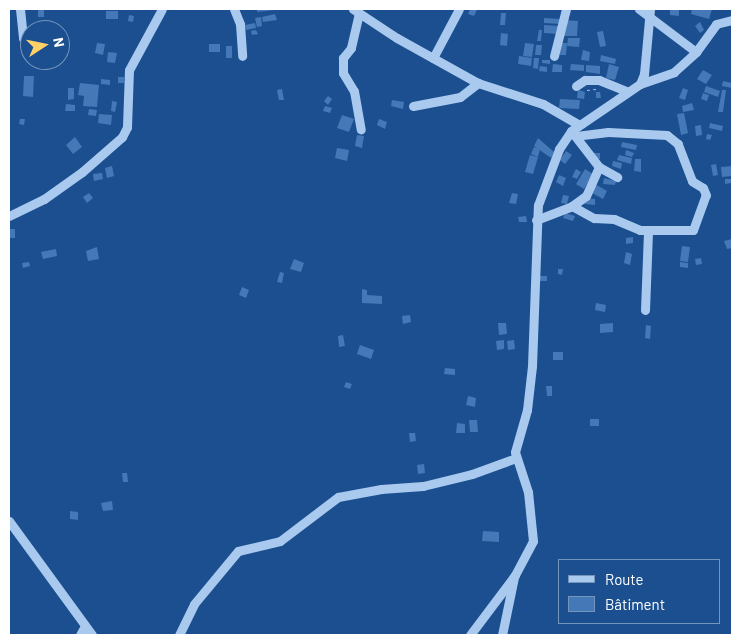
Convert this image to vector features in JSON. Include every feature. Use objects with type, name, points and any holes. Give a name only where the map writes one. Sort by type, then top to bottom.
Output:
[{"type":"street","points":[[9,216],[44,200],[82,172],[122,137],[127,127],[129,70],[162,9]]},
{"type":"street","points":[[234,9],[240,24],[242,56]]},
{"type":"street","points":[[433,58],[459,9]]},
{"type":"street","points":[[554,56],[566,9]]},
{"type":"street","points":[[639,9],[650,12],[696,52]]},
{"type":"street","points":[[361,129],[354,91],[343,73],[343,58],[351,48],[356,11],[478,83],[544,104],[575,130],[592,163],[617,176]]},
{"type":"street","points":[[640,84],[644,74],[650,12]]},
{"type":"street","points":[[470,635],[514,575],[529,551],[534,532],[528,492],[516,458],[516,444],[527,410],[532,366],[536,220],[548,175],[559,149],[575,130],[626,91],[640,84],[669,75],[696,52],[716,24],[732,20]]},
{"type":"street","points":[[576,86],[585,80],[599,80],[626,91]]},
{"type":"street","points":[[413,106],[460,97],[478,83]]},
{"type":"street","points":[[572,206],[594,218],[614,219],[648,230],[693,230],[706,195],[704,188],[692,181],[678,144],[667,135],[575,130]]},
{"type":"street","points":[[536,220],[572,206],[587,194],[599,168]]},
{"type":"street","points":[[645,310],[648,230]]},
{"type":"street","points":[[179,635],[194,604],[238,550],[280,541],[338,497],[381,489],[423,486],[472,474],[516,458]]},
{"type":"street","points":[[9,521],[58,584],[92,635]]},
{"type":"street","points":[[502,635],[514,575]]},
{"type":"street","points":[[80,635],[85,626]]},
{"type":"building","points":[[38,9],[44,9],[44,17],[38,17]]},
{"type":"building","points":[[257,9],[274,9],[274,10],[257,12]]},
{"type":"building","points":[[470,9],[477,10],[474,16],[468,14]]},
{"type":"building","points":[[670,9],[679,9],[679,16],[670,15]]},
{"type":"building","points":[[692,9],[712,9],[709,19],[691,14]]},
{"type":"building","points":[[106,11],[118,11],[118,19],[106,19]]},
{"type":"building","points":[[501,13],[506,13],[505,25],[500,25]]},
{"type":"building","points":[[275,14],[277,20],[263,22],[262,17]]},
{"type":"building","points":[[129,15],[134,16],[133,22],[128,21]]},
{"type":"building","points":[[261,17],[262,26],[257,27],[255,18]]},
{"type":"building","points":[[544,18],[560,19],[560,24],[544,23]]},
{"type":"building","points":[[564,20],[578,21],[577,36],[563,36]]},
{"type":"building","points":[[700,22],[704,30],[700,33],[695,26]]},
{"type":"building","points":[[255,23],[256,28],[246,30],[245,25]]},
{"type":"building","points":[[544,25],[560,26],[559,34],[544,33]]},
{"type":"building","points":[[256,30],[258,34],[252,35],[251,31]]},
{"type":"building","points":[[539,30],[542,30],[541,41],[537,41]]},
{"type":"building","points":[[603,31],[606,46],[600,47],[597,32]]},
{"type":"building","points":[[501,33],[508,34],[507,46],[500,45]]},
{"type":"building","points":[[568,38],[580,38],[579,47],[567,46]]},
{"type":"building","points":[[97,43],[105,44],[103,55],[95,53]]},
{"type":"building","points":[[525,43],[534,44],[532,57],[523,56]]},
{"type":"building","points":[[561,43],[567,43],[566,55],[560,55]]},
{"type":"building","points":[[209,44],[220,44],[220,52],[209,52]]},
{"type":"building","points":[[536,45],[542,45],[541,55],[535,55]]},
{"type":"building","points":[[226,46],[232,46],[232,58],[226,58]]},
{"type":"building","points":[[583,50],[590,52],[589,61],[581,60]]},
{"type":"building","points":[[108,52],[117,53],[115,63],[107,62]]},
{"type":"building","points":[[601,55],[616,59],[615,64],[600,61]]},
{"type":"building","points":[[519,56],[532,58],[531,66],[518,64]]},
{"type":"building","points":[[534,58],[539,58],[538,69],[533,68]]},
{"type":"building","points":[[542,60],[550,60],[550,64],[542,63]]},
{"type":"building","points":[[553,64],[562,65],[562,72],[552,72]]},
{"type":"building","points":[[571,64],[584,65],[584,71],[570,70]]},
{"type":"building","points":[[609,64],[619,67],[615,80],[606,78]]},
{"type":"building","points":[[586,65],[600,66],[600,74],[586,72]]},
{"type":"building","points":[[540,66],[547,67],[547,72],[539,71]]},
{"type":"building","points":[[703,70],[712,75],[706,84],[697,79]]},
{"type":"building","points":[[24,76],[34,76],[33,97],[23,96]]},
{"type":"building","points":[[118,77],[124,77],[124,83],[118,83]]},
{"type":"building","points":[[101,79],[110,80],[110,85],[101,84]]},
{"type":"building","points":[[723,81],[732,83],[732,88],[722,86]]},
{"type":"building","points":[[80,83],[99,85],[97,107],[83,106],[84,96],[78,95]]},
{"type":"building","points":[[706,86],[720,91],[718,97],[704,92]]},
{"type":"building","points":[[68,88],[74,88],[74,99],[68,100]]},
{"type":"building","points":[[683,88],[688,90],[685,100],[679,98]]},
{"type":"building","points":[[282,89],[284,100],[279,100],[277,90]]},
{"type":"building","points":[[578,90],[585,92],[584,99],[577,98]]},
{"type":"building","points":[[722,90],[726,90],[723,112],[718,112]]},
{"type":"building","points":[[596,92],[600,92],[601,98],[596,98]]},
{"type":"building","points":[[703,93],[709,95],[707,101],[701,99]]},
{"type":"building","points":[[328,96],[332,99],[328,105],[324,101]]},
{"type":"building","points":[[560,99],[580,100],[579,109],[559,108]]},
{"type":"building","points":[[392,100],[404,102],[403,109],[391,106]]},
{"type":"building","points":[[112,101],[117,102],[115,112],[111,111]]},
{"type":"building","points":[[692,103],[694,110],[683,112],[682,106]]},
{"type":"building","points":[[66,104],[75,105],[75,111],[65,111]]},
{"type":"building","points":[[325,106],[332,108],[330,113],[323,111]]},
{"type":"building","points":[[89,109],[97,110],[96,116],[88,115]]},
{"type":"building","points":[[684,113],[688,133],[681,135],[677,114]]},
{"type":"building","points":[[99,114],[112,115],[111,125],[98,123]]},
{"type":"building","points":[[342,115],[354,119],[349,132],[337,128]]},
{"type":"building","points":[[20,119],[25,119],[24,125],[19,124]]},
{"type":"building","points":[[379,119],[387,122],[385,129],[377,125]]},
{"type":"building","points":[[710,123],[723,126],[722,131],[709,128]]},
{"type":"building","points":[[701,125],[702,135],[696,136],[695,126]]},
{"type":"building","points":[[707,134],[712,135],[710,140],[706,139]]},
{"type":"building","points":[[357,135],[364,136],[362,148],[355,146]]},
{"type":"building","points":[[75,137],[82,147],[73,154],[66,145]]},
{"type":"building","points":[[538,138],[554,152],[551,158],[534,146]]},
{"type":"building","points":[[622,142],[637,145],[636,150],[621,147]]},
{"type":"building","points":[[534,147],[540,149],[538,157],[531,154]]},
{"type":"building","points":[[337,148],[349,150],[347,161],[335,158]]},
{"type":"building","points":[[626,150],[634,153],[632,157],[625,155]]},
{"type":"building","points":[[566,151],[572,155],[565,164],[560,160]]},
{"type":"building","points":[[594,153],[600,153],[600,159],[593,158]]},
{"type":"building","points":[[530,155],[538,157],[533,174],[525,172]]},
{"type":"building","points":[[619,155],[632,158],[631,164],[617,160]]},
{"type":"building","points":[[635,159],[641,159],[641,172],[634,171]]},
{"type":"building","points":[[613,161],[622,163],[621,169],[612,166]]},
{"type":"building","points":[[716,164],[718,175],[713,176],[711,165]]},
{"type":"building","points":[[112,166],[114,176],[107,178],[105,168]]},
{"type":"building","points":[[732,166],[732,176],[722,177],[721,167]]},
{"type":"building","points":[[576,169],[581,172],[577,179],[572,177]]},
{"type":"building","points":[[585,169],[593,174],[584,189],[576,184]]},
{"type":"building","points":[[102,173],[103,179],[94,181],[93,174]]},
{"type":"building","points":[[559,175],[566,178],[563,186],[556,182]]},
{"type":"building","points":[[604,178],[616,181],[615,185],[603,184]]},
{"type":"building","points":[[725,179],[731,179],[731,183],[725,184]]},
{"type":"building","points":[[595,184],[607,191],[603,199],[590,192]]},
{"type":"building","points":[[89,193],[93,198],[87,203],[83,197]]},
{"type":"building","points":[[512,193],[518,194],[516,204],[509,203]]},
{"type":"building","points":[[563,195],[569,196],[567,204],[561,203]]},
{"type":"building","points":[[585,198],[595,199],[595,205],[585,204]]},
{"type":"building","points":[[565,213],[575,216],[573,221],[563,218]]},
{"type":"building","points":[[526,216],[527,222],[519,222],[518,217]]},
{"type":"building","points":[[9,229],[15,229],[15,238],[9,238]]},
{"type":"building","points":[[633,237],[633,243],[626,244],[626,238]]},
{"type":"building","points":[[732,239],[732,248],[727,249],[724,241]]},
{"type":"building","points":[[682,246],[690,247],[688,262],[680,261]]},
{"type":"building","points":[[97,247],[99,259],[88,261],[86,251]]},
{"type":"building","points":[[56,249],[57,256],[43,259],[41,252]]},
{"type":"building","points":[[626,252],[632,254],[630,265],[624,263]]},
{"type":"building","points":[[701,258],[702,264],[696,265],[695,259]]},
{"type":"building","points":[[294,259],[304,263],[301,272],[290,269]]},
{"type":"building","points":[[29,262],[30,266],[23,268],[22,263]]},
{"type":"building","points":[[680,262],[688,263],[688,268],[680,267]]},
{"type":"building","points":[[558,269],[563,269],[562,275],[558,274]]},
{"type":"building","points":[[280,272],[284,273],[282,283],[277,282]]},
{"type":"building","points":[[540,276],[547,276],[547,281],[540,281]]},
{"type":"building","points":[[242,287],[249,290],[246,298],[239,295]]},
{"type":"building","points":[[362,289],[367,290],[367,295],[382,296],[382,304],[362,303]]},
{"type":"building","points":[[596,303],[606,305],[605,312],[595,310]]},
{"type":"building","points":[[410,315],[411,322],[403,324],[402,316]]},
{"type":"building","points":[[498,323],[506,323],[507,334],[499,335]]},
{"type":"building","points":[[613,323],[613,332],[600,333],[600,324]]},
{"type":"building","points":[[646,325],[651,326],[650,339],[645,338]]},
{"type":"building","points":[[343,335],[345,346],[339,347],[338,336]]},
{"type":"building","points":[[504,340],[504,349],[497,350],[496,341]]},
{"type":"building","points":[[514,340],[515,349],[508,350],[507,341]]},
{"type":"building","points":[[360,345],[374,350],[371,359],[357,354]]},
{"type":"building","points":[[553,352],[563,352],[563,360],[553,360]]},
{"type":"building","points":[[445,368],[455,369],[455,375],[444,374]]},
{"type":"building","points":[[346,382],[352,384],[350,389],[344,387]]},
{"type":"building","points":[[546,386],[552,386],[552,396],[547,396]]},
{"type":"building","points":[[468,396],[476,398],[475,407],[466,405]]},
{"type":"building","points":[[590,419],[599,419],[599,426],[590,426]]},
{"type":"building","points":[[469,420],[477,420],[478,432],[470,432]]},
{"type":"building","points":[[457,423],[465,424],[465,433],[456,433]]},
{"type":"building","points":[[409,433],[415,433],[416,441],[410,442]]},
{"type":"building","points":[[424,464],[425,473],[418,474],[417,465]]},
{"type":"building","points":[[122,473],[127,473],[128,482],[123,482]]},
{"type":"building","points":[[112,501],[113,510],[103,511],[101,503]]},
{"type":"building","points":[[70,511],[78,512],[78,520],[70,519]]},
{"type":"building","points":[[483,531],[499,532],[499,542],[482,541]]}]
